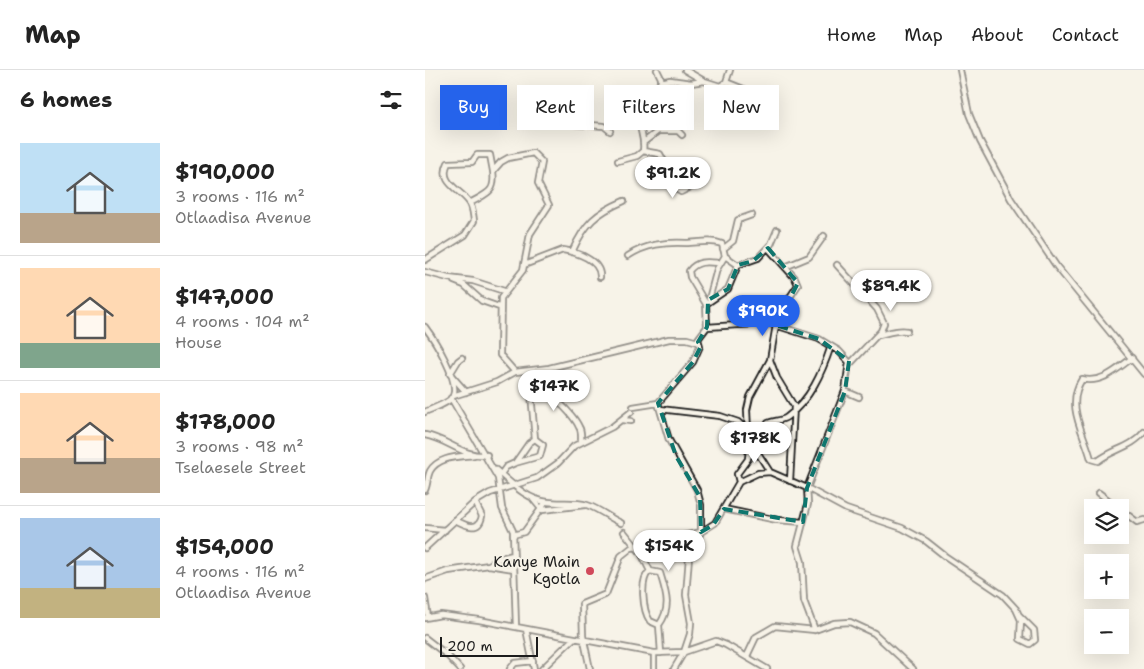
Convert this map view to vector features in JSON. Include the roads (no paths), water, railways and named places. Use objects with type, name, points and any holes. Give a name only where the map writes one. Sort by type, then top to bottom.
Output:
[{"type":"street","points":[[657,70],[661,82]]},
{"type":"street","points":[[685,70],[704,81],[720,86],[726,82],[730,70]]},
{"type":"street","points":[[959,70],[969,114],[980,141],[1011,199],[1057,267],[1144,374]]},
{"type":"street","points":[[618,161],[637,156],[643,151],[644,142],[639,118],[640,110],[661,82],[670,80],[691,83],[704,81]]},
{"type":"street","points":[[726,82],[732,85]]},
{"type":"street","points":[[594,125],[604,126],[609,131]]},
{"type":"street","points":[[644,142],[658,130],[678,131],[682,135]]},
{"type":"street","points":[[643,151],[660,154],[674,180],[676,189],[681,192],[703,181],[703,173]]},
{"type":"street","points":[[493,171],[501,162],[509,158],[533,153],[542,162],[537,183],[549,205],[529,234],[525,248],[524,265],[517,278],[504,291],[499,307],[501,332],[499,354],[515,372]]},
{"type":"street","points":[[425,260],[469,231],[474,221],[470,203],[450,185],[446,177],[448,164],[472,162],[477,155],[490,155],[495,183],[492,190],[470,203]]},
{"type":"street","points":[[572,252],[580,235],[592,219],[624,201]]},
{"type":"street","points":[[723,249],[733,241],[738,220],[752,215]]},
{"type":"street","points":[[707,302],[728,289],[738,265],[758,258],[768,248],[777,230]]},
{"type":"street","points":[[785,267],[809,257],[824,236]]},
{"type":"street","points":[[628,256],[643,248],[679,242],[716,242],[722,244],[725,256],[738,265]]},
{"type":"street","points":[[749,456],[748,403],[754,388],[771,360],[776,325],[788,300],[798,285],[797,280],[768,248]]},
{"type":"street","points":[[524,265],[560,250],[572,252],[596,265],[600,272],[600,277]]},
{"type":"street","points":[[425,548],[475,502],[500,490],[537,478],[548,471],[581,442],[608,430],[622,420],[632,409],[658,403],[693,362],[700,346],[698,342],[700,335],[707,327],[707,302],[719,263],[725,256]]},
{"type":"street","points":[[707,302],[690,278],[689,271],[694,265],[705,262],[719,263]]},
{"type":"street","points":[[815,630],[804,601],[802,562],[797,546],[807,504],[807,488],[845,391],[849,364],[877,336],[883,327],[883,317],[837,265]]},
{"type":"street","points":[[425,272],[448,278],[473,281],[504,291]]},
{"type":"street","points":[[448,278],[464,285],[482,301],[499,307]]},
{"type":"street","points":[[707,327],[764,322],[776,325],[806,334],[831,346],[849,364]]},
{"type":"street","points":[[425,326],[427,333],[442,351],[450,374],[452,397],[472,435],[495,468],[513,486],[533,498],[546,502],[586,504],[621,523]]},
{"type":"street","points":[[877,336],[900,329],[907,331]]},
{"type":"street","points":[[425,412],[452,397],[497,382],[515,372],[588,359],[669,339],[687,338],[698,342]]},
{"type":"street","points":[[739,482],[737,474],[749,456],[756,450],[769,423],[786,418],[803,403],[816,383],[831,346]]},
{"type":"street","points":[[450,374],[457,362],[463,358]]},
{"type":"street","points":[[1132,358],[1101,379],[1091,381],[1082,379],[1077,388],[1075,417],[1091,459],[1098,461],[1105,455],[1123,448],[1144,432]]},
{"type":"street","points":[[771,360],[794,411],[790,481]]},
{"type":"street","points":[[495,468],[535,459],[542,454],[543,445],[535,438],[529,371]]},
{"type":"street","points":[[450,374],[466,392]]},
{"type":"street","points":[[530,380],[538,384],[575,420],[580,428],[581,442]]},
{"type":"street","points":[[845,391],[859,397]]},
{"type":"street","points":[[658,403],[664,427],[676,456],[700,497],[701,532],[689,557],[686,595],[691,623],[688,642],[674,669]]},
{"type":"street","points":[[660,409],[720,416],[738,422],[748,431]]},
{"type":"street","points":[[738,422],[747,417]]},
{"type":"street","points":[[622,420],[631,421]]},
{"type":"street","points":[[425,435],[437,438],[460,451],[474,455]]},
{"type":"street","points":[[515,463],[529,443],[535,438]]},
{"type":"street","points":[[749,439],[770,472]]},
{"type":"street","points":[[425,490],[431,470],[443,460],[487,455]]},
{"type":"street","points":[[501,474],[506,467]]},
{"type":"street","points":[[425,468],[431,470]]},
{"type":"street","points":[[495,468],[503,508],[513,535],[516,627]]},
{"type":"street","points":[[590,669],[583,640],[582,604],[606,594],[621,556],[631,548],[701,532],[713,525],[739,482],[758,473],[770,472],[807,488],[846,509],[920,537],[997,590],[1034,630],[1035,640],[1030,644],[1020,639],[1021,620],[1019,615]]},
{"type":"street","points":[[1099,492],[1137,522],[1144,520]]},
{"type":"street","points":[[533,498],[542,510]]},
{"type":"street","points":[[455,520],[467,526],[475,526],[479,523],[481,516],[475,502]]},
{"type":"street","points":[[513,535],[524,532],[542,510],[546,502]]},
{"type":"street","points":[[560,503],[561,509]]},
{"type":"street","points":[[542,510],[561,509],[586,504]]},
{"type":"street","points":[[724,509],[777,520],[803,522]]},
{"type":"street","points":[[425,528],[445,530]]},
{"type":"street","points":[[624,532],[637,548],[650,571],[659,573],[668,599],[667,612],[659,625],[661,653]]},
{"type":"street","points":[[489,565],[500,558],[513,555]]},
{"type":"street","points":[[425,579],[448,571],[489,565],[514,569]]},
{"type":"street","points":[[650,571],[645,577],[644,582],[646,609],[650,621],[659,625]]},
{"type":"street","points":[[425,598],[427,617],[441,615],[455,617],[654,653],[684,652],[716,641],[747,656],[767,669]]},
{"type":"street","points":[[747,656],[756,637],[772,627],[815,630],[839,622],[857,624],[874,633],[913,669]]},
{"type":"street","points":[[526,630],[533,669]]},
{"type":"street","points":[[425,638],[447,655],[459,669]]},
{"type":"street","points":[[542,669],[573,639]]},
{"type":"street","points":[[654,653],[654,669]]},
{"type":"street","points":[[510,669],[515,663],[533,661]]},
{"type":"place","name":"Kanye Main Kgotla","points":[[590,571]]}]
